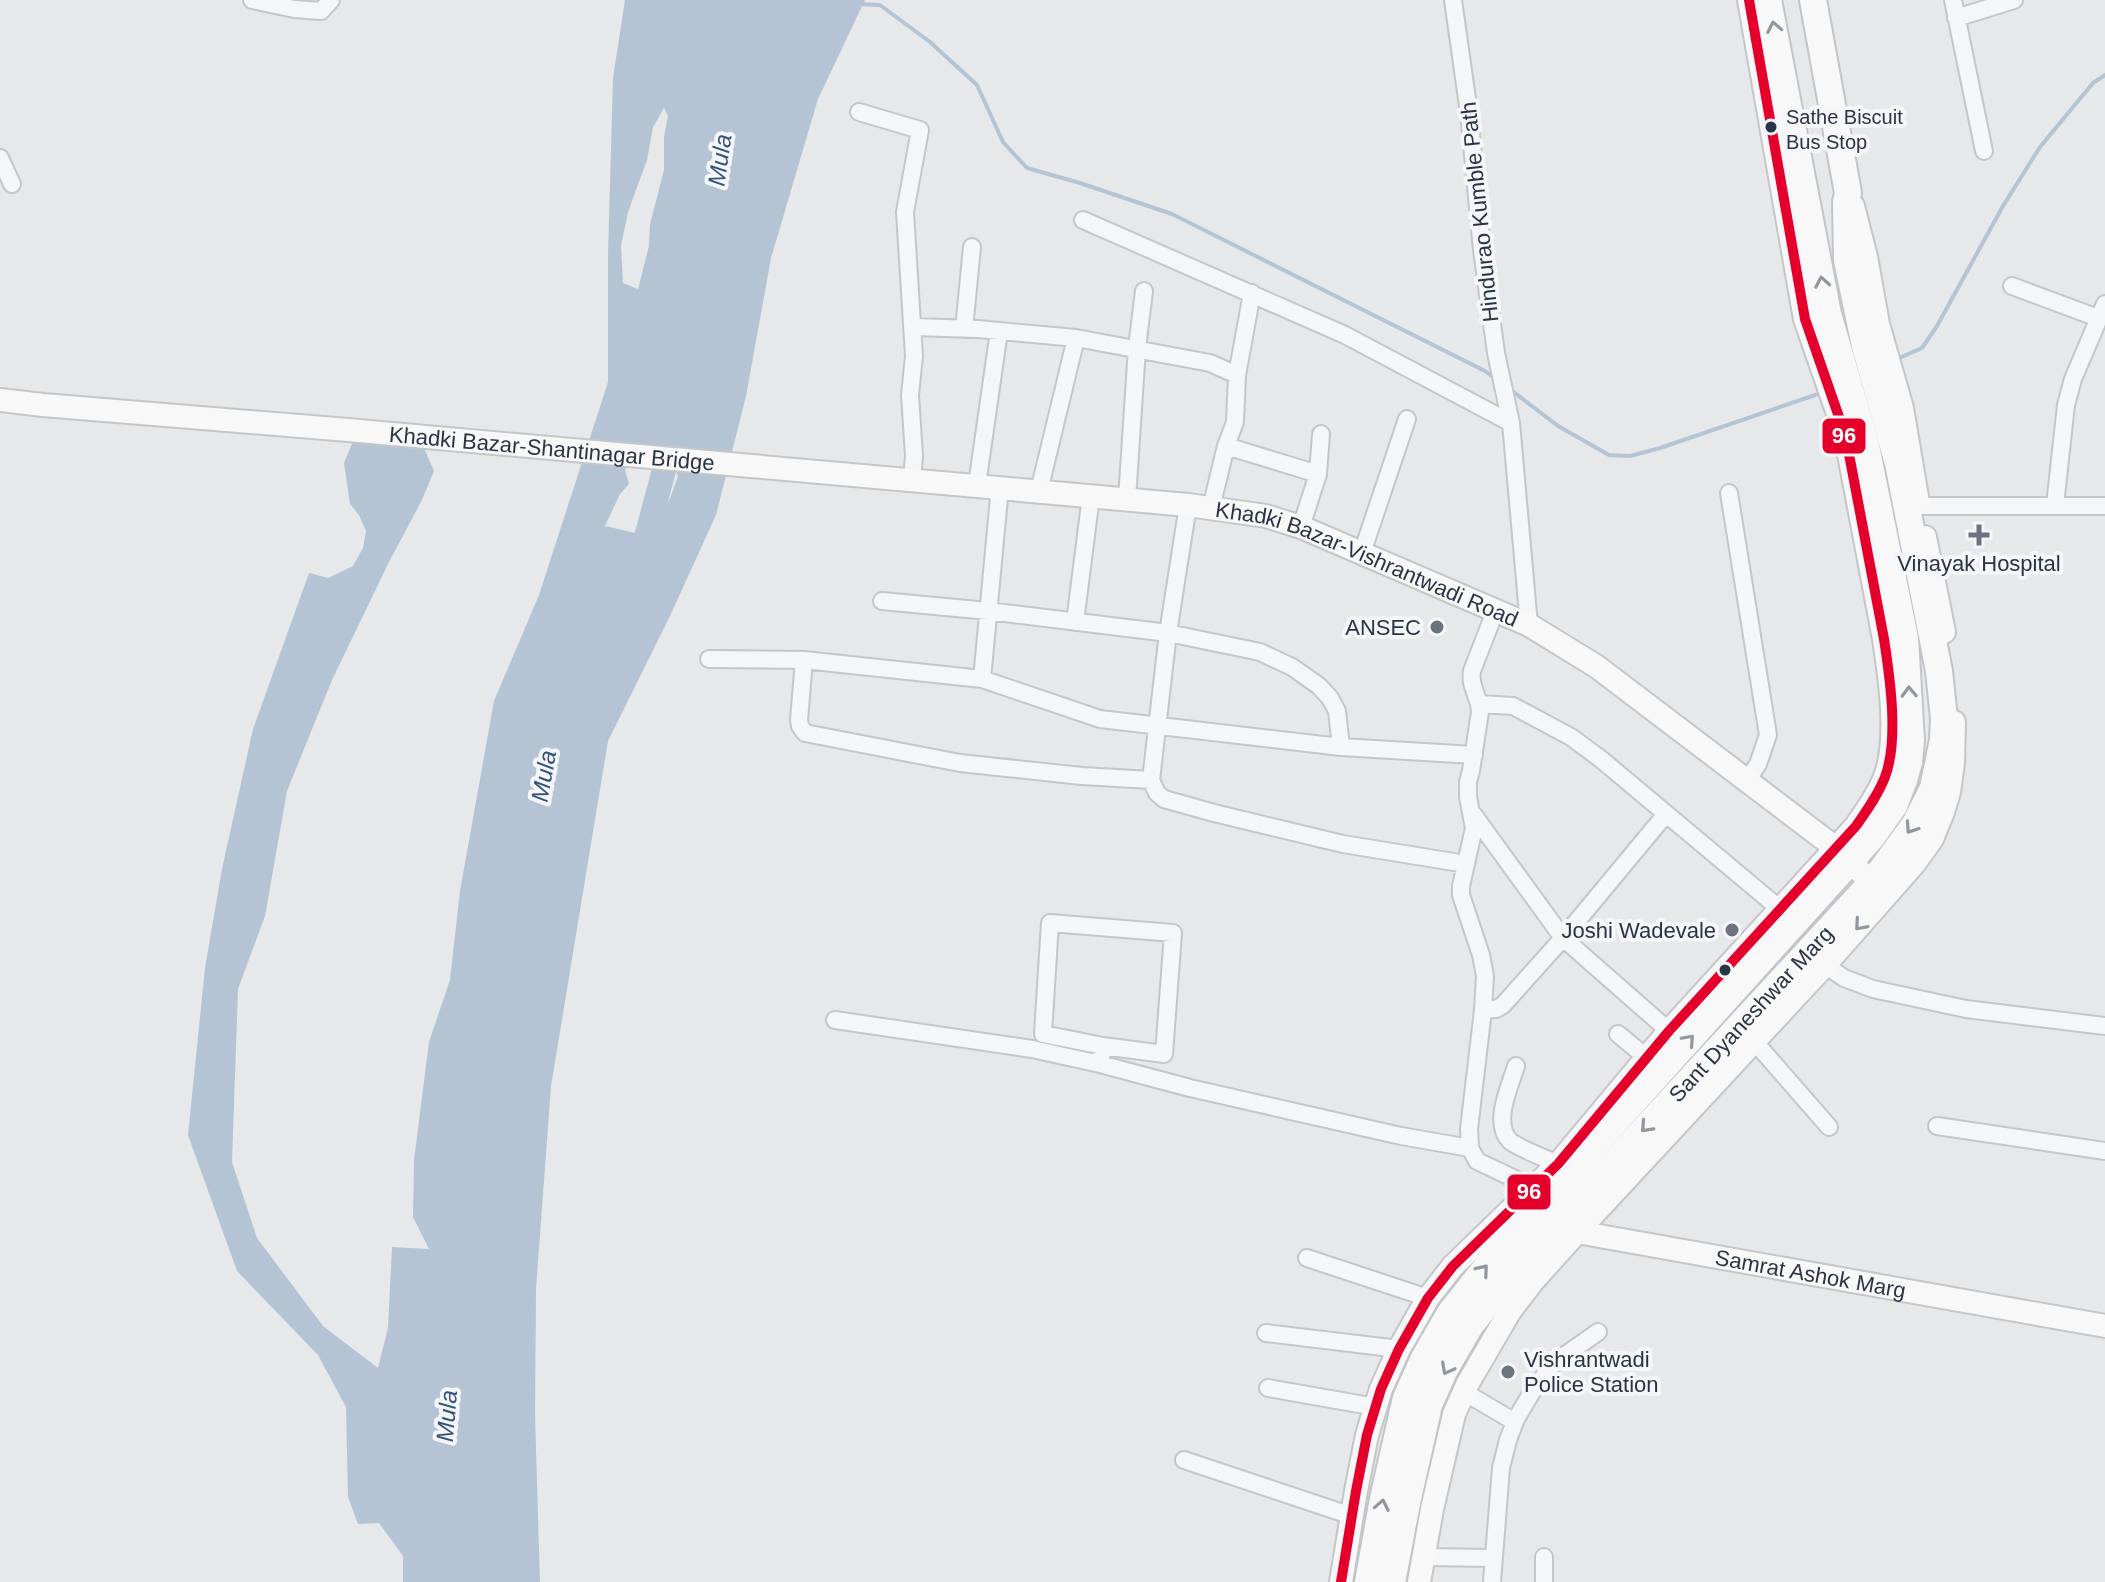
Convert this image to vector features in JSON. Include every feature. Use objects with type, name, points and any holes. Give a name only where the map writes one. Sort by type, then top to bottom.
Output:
[{"type":"main road","points":[[1768,0],[1828,314],[1830,361]]},
{"type":"main road","name":"Sant Dyaneshwar Marg","points":[[1368,1582],[1406,1398],[1450,1313],[1472,1283],[1554,1210],[1881,886],[1933,788],[1943,740],[1939,671],[1890,399],[1847,260],[1848,193],[1813,0]]},
{"type":"main road","name":"Sant Dyaneshwar Marg","points":[[1392,1582],[1429,1405],[1470,1326],[1554,1210],[1844,855],[1872,837],[1894,806],[1904,780],[1911,741],[1905,638],[1874,480],[1830,361]]},
{"type":"street","points":[[252,0],[321,11],[331,0]]},
{"type":"street","name":"Hindurao Kumble Path","points":[[1453,0],[1496,353],[1511,423],[1529,625]]},
{"type":"street","points":[[1749,0],[1805,319],[1830,361]]},
{"type":"street","points":[[1953,0],[1984,151]]},
{"type":"street","points":[[1956,18],[2014,0]]},
{"type":"street","points":[[859,112],[920,130],[905,212],[914,356],[910,395],[914,456],[912,479]]},
{"type":"street","points":[[0,158],[12,184]]},
{"type":"street","points":[[1083,220],[1345,335],[1511,423]]},
{"type":"street","points":[[964,329],[972,247]]},
{"type":"street","points":[[2012,286],[2102,311],[2073,379],[2066,405],[2055,505]]},
{"type":"street","points":[[1127,499],[1144,291]]},
{"type":"street","points":[[1252,293],[1237,375],[1235,422],[1200,506],[1168,633],[1151,780],[1164,799],[1214,813],[1343,844],[1466,864]]},
{"type":"street","points":[[913,327],[1076,338],[1210,363],[1237,375]]},
{"type":"street","points":[[977,485],[999,331]]},
{"type":"street","points":[[1039,491],[1076,338]]},
{"type":"street","points":[[1341,1582],[1367,1435],[1381,1389],[1428,1298],[1453,1266],[1554,1210],[1754,1041],[1825,965],[1881,886],[1914,864],[1932,839],[1949,792],[1954,747],[1952,636],[1938,595],[1919,506],[1890,399]]},
{"type":"street","name":"Khadki Bazar-Shantinagar Bridge","points":[[0,400],[756,465]]},
{"type":"street","points":[[1362,553],[1407,419]]},
{"type":"street","points":[[1301,527],[1318,474],[1321,434]]},
{"type":"street","points":[[1226,446],[1318,474]]},
{"type":"street","name":"Khadki Bazar-Vishrantwadi Road","points":[[756,465],[1200,506],[1266,516],[1301,527],[1496,609],[1529,625],[1596,666],[1881,886]]},
{"type":"street","points":[[982,679],[1000,487]]},
{"type":"street","points":[[1729,493],[1768,735],[1758,764],[1747,781]]},
{"type":"street","points":[[1075,622],[1091,496]]},
{"type":"street","points":[[1919,506],[2105,506]]},
{"type":"street","points":[[882,601],[1168,633],[1260,652],[1292,667],[1330,698],[1337,711],[1341,747]]},
{"type":"street","points":[[1496,609],[1470,680],[1480,704],[1468,782],[1474,828],[1461,895],[1484,964],[1483,1010],[1469,1129],[1470,1148],[1477,1161],[1554,1210]]},
{"type":"street","points":[[709,659],[804,660],[982,679],[1100,719],[1341,747],[1474,755]]},
{"type":"street","points":[[804,660],[799,720],[805,733],[960,763],[1151,780]]},
{"type":"street","points":[[1480,704],[1513,706],[1571,737],[1780,909]]},
{"type":"street","points":[[1471,812],[1563,938],[1669,1031]]},
{"type":"street","points":[[1483,1010],[1503,1005],[1666,814]]},
{"type":"street","points":[[1419,1582],[1454,1414],[1510,1311],[1533,1281],[1554,1210],[1558,1164],[1669,1031],[1780,909],[1844,855]]},
{"type":"street","points":[[1050,923],[1173,933],[1164,1054],[1103,1046],[1043,1034],[1050,923]]},
{"type":"street","points":[[1825,965],[1844,978],[1873,989],[1966,1009],[2105,1026]]},
{"type":"street","points":[[835,1020],[1032,1049],[1401,1136],[1470,1148]]},
{"type":"street","points":[[1618,1034],[1647,1058]]},
{"type":"street","points":[[1754,1041],[1829,1127]]},
{"type":"street","points":[[1100,1064],[1103,1046]]},
{"type":"street","points":[[1516,1066],[1502,1128],[1511,1141],[1558,1164]]},
{"type":"street","points":[[1937,1126],[2105,1151]]},
{"type":"street","name":"Samrat Ashok Marg","points":[[1554,1210],[2105,1326]]},
{"type":"street","points":[[1307,1258],[1428,1298]]},
{"type":"street","points":[[1492,1582],[1501,1468],[1515,1422],[1554,1363],[1598,1332]]},
{"type":"street","points":[[1266,1333],[1399,1349]]},
{"type":"street","points":[[1268,1388],[1376,1407]]},
{"type":"street","points":[[1464,1392],[1515,1422]]},
{"type":"street","points":[[1184,1460],[1352,1516]]},
{"type":"street","points":[[1423,1557],[1493,1558]]},
{"type":"street","points":[[1544,1557],[1544,1582]]},
{"type":"water","points":[[625,0],[865,0],[818,99],[771,258],[746,396],[716,515],[608,741],[551,1086],[536,1289],[535,1414],[540,1582],[403,1582],[403,1556],[379,1523],[358,1524],[348,1497],[346,1407],[318,1355],[237,1271],[188,1135],[205,968],[222,869],[253,729],[309,573],[328,578],[353,566],[363,548],[366,531],[350,504],[344,463],[356,434],[420,439],[434,471],[332,680],[287,791],[265,916],[238,989],[232,1162],[257,1238],[323,1326],[378,1368],[388,1328],[392,1247],[429,1249],[413,1217],[414,1160],[429,1042],[450,980],[460,891],[494,701],[539,595],[608,382],[613,78]],"holes":[[[664,108],[668,116],[664,137],[664,170],[638,289],[623,283],[621,246],[628,212],[647,160],[653,127]],[[638,453],[669,453],[678,476],[661,517],[640,534],[605,526],[620,494],[629,484],[625,470]]]},
{"type":"waterway","points":[[858,4],[880,5],[930,42],[977,85],[1003,142],[1027,168],[1172,214],[1485,371],[1497,380]]},
{"type":"waterway","points":[[1897,359],[1922,348],[2040,147],[2093,83],[2105,75]]},
{"type":"waterway","points":[[1511,390],[1558,426],[1609,455],[1630,456],[1824,392]]},
{"type":"waterway","name":"Mula","points":[[636,554],[646,537],[673,437]]},
{"type":"transit line","name":"96","points":[[1341,1582],[1367,1435],[1381,1389],[1428,1298],[1453,1266],[1558,1164],[1669,1031],[1856,826],[1879,790],[1889,762],[1892,709],[1884,639],[1848,449],[1805,319],[1749,0]]},
{"type":"place","name":"Sathe Biscuit Bus Stop","points":[[1771,127]]},
{"type":"place","name":"Vinayak Hospital","points":[[1979,535]]},
{"type":"place","name":"ANSEC","points":[[1437,627]]},
{"type":"place","name":"Joshi Wadevale","points":[[1732,930]]},
{"type":"place","name":"Vishrantwadi Police Station","points":[[1508,1372]]}]
